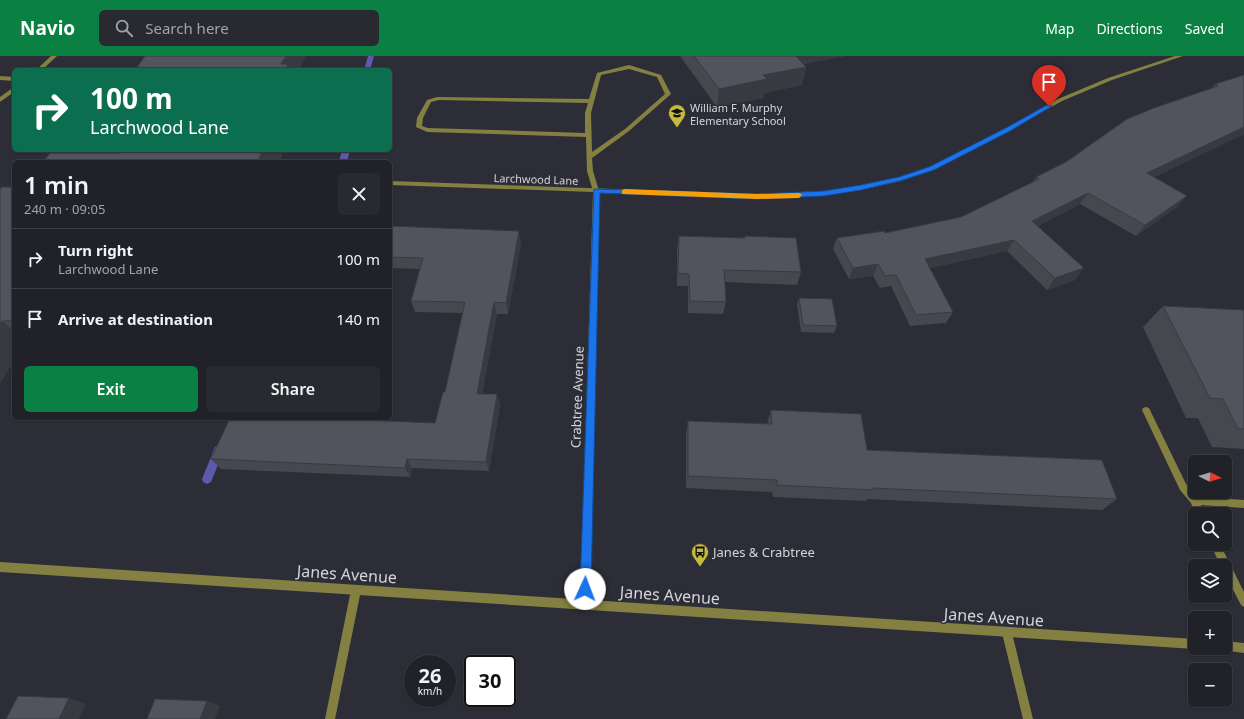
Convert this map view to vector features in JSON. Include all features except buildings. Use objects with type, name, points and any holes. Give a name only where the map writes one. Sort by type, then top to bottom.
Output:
[{"type":"street","points":[[41,68],[54,56]]},
{"type":"street","name":"Larchwood Lane","points":[[392,183],[757,196],[791,196],[861,188],[901,179],[948,161],[1060,100],[1110,79],[1180,56]]},
{"type":"street","name":"Crabtree Avenue","points":[[585,605],[596,191],[590,171],[589,157],[588,113],[599,74],[629,67],[659,76],[668,94],[627,130],[589,157]]},
{"type":"street","points":[[0,78],[12,79]]},
{"type":"street","points":[[0,100],[12,91]]},
{"type":"street","points":[[589,135],[427,130],[419,127],[420,118],[429,101],[439,98],[591,101]]},
{"type":"street","points":[[56,160],[65,152]]},
{"type":"street","points":[[1146,410],[1183,488],[1195,502],[1197,507]]},
{"type":"street","points":[[1195,502],[1244,504]]},
{"type":"street","points":[[1218,551],[1244,602]]},
{"type":"street","name":"Janes Avenue","points":[[0,567],[1188,644]]},
{"type":"street","points":[[330,719],[356,590]]},
{"type":"street","points":[[1006,632],[1028,719]]},
{"type":"street","points":[[1232,647],[1244,648]]},
{"type":"waterway","points":[[368,68],[371,56]]},
{"type":"waterway","points":[[344,160],[346,152]]},
{"type":"waterway","points":[[207,479],[219,450]]},
{"type":"slow traffic","points":[[625,192],[757,196],[799,195]]},
{"type":"place","name":"William F. Murphy Elementary School","points":[[677,128]]},
{"type":"place","name":"Janes & Crabtree","points":[[700,567]]},
{"type":"route","points":[[585,589],[596,191],[791,196],[861,188],[901,179],[932,168],[1008,130],[1049,106]]}]
